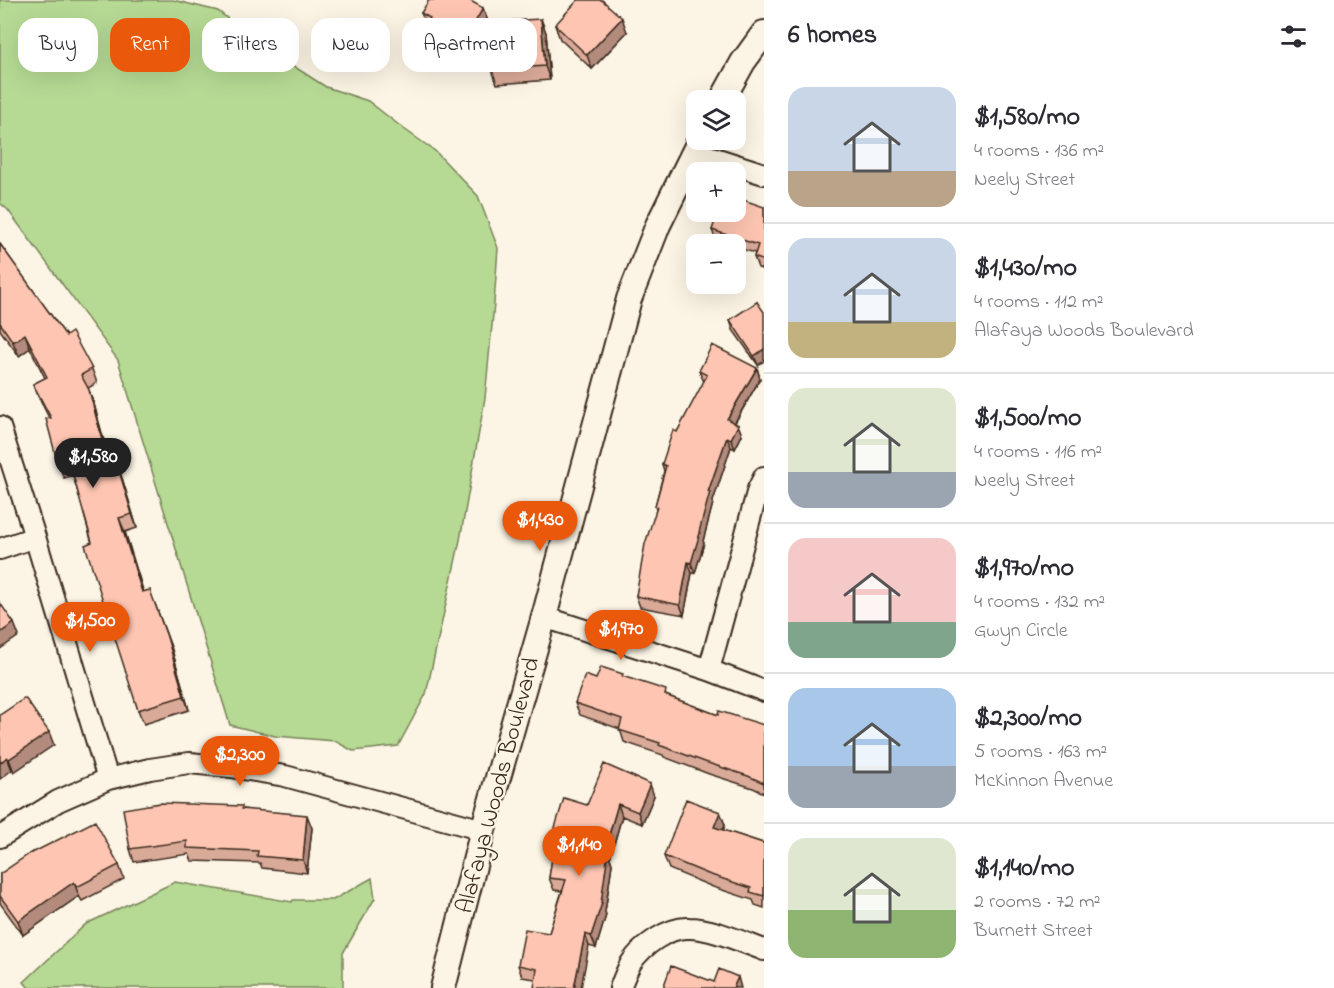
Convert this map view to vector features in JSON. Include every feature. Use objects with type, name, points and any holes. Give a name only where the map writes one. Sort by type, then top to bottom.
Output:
[{"type":"street","points":[[728,90],[743,62],[764,33]]},
{"type":"street","name":"Alafaya Woods Boulevard","points":[[443,988],[483,830],[544,617],[629,299],[658,225],[695,150]]},
{"type":"street","points":[[709,150],[764,174]]},
{"type":"street","points":[[0,427],[108,779]]},
{"type":"street","points":[[709,670],[758,489],[764,477]]},
{"type":"street","points":[[0,549],[35,537]]},
{"type":"street","points":[[544,617],[709,670],[764,691]]},
{"type":"street","points":[[0,837],[58,801],[108,779],[189,763],[285,776],[483,830]]},
{"type":"street","points":[[620,988],[632,962],[647,945],[666,933],[688,927],[714,932],[764,950]]},
{"type":"green space","points":[[0,0],[173,0],[218,11],[227,18],[202,18],[202,72],[299,72],[299,70],[326,87],[368,101],[435,151],[478,196],[498,248],[485,398],[460,540],[426,694],[398,746],[353,751],[335,741],[275,736],[230,725],[118,360],[8,210],[0,203]]},
{"type":"green space","points":[[372,878],[375,898],[343,953],[343,988],[29,988],[24,982],[86,924],[175,882],[292,902],[293,900],[333,900]]},
{"type":"building","points":[[429,0],[469,0],[483,8],[477,18],[430,18],[421,13]]},
{"type":"building","points":[[578,0],[602,0],[622,18],[587,55],[555,25]]},
{"type":"building","points":[[537,19],[541,19],[545,66],[537,67]]},
{"type":"building","points":[[746,201],[764,207],[764,261],[754,257],[758,245],[746,241],[746,234],[724,234],[712,230],[715,222],[746,222]]},
{"type":"building","points":[[0,244],[66,336],[72,332],[92,369],[81,375],[89,390],[109,466],[117,464],[132,514],[119,518],[142,592],[150,590],[167,637],[184,696],[138,710],[85,545],[92,542],[69,461],[58,464],[46,419],[51,418],[33,384],[47,377],[25,334],[13,342],[0,323]]},
{"type":"building","points":[[757,302],[764,312],[764,349],[754,356],[730,320]]},
{"type":"building","points":[[712,345],[757,368],[727,419],[738,425],[731,439],[727,437],[708,492],[710,492],[700,533],[691,563],[688,562],[680,605],[636,596],[645,544],[657,507],[655,506],[666,466],[662,464],[673,430],[677,432],[707,375],[699,371]]},
{"type":"building","points":[[0,603],[14,623],[0,633]]},
{"type":"building","points":[[601,667],[666,690],[665,695],[718,715],[719,711],[764,725],[764,783],[659,745],[660,743],[619,730],[622,719],[575,703],[585,675],[596,679]]},
{"type":"building","points":[[25,698],[49,732],[0,763],[0,715]]},
{"type":"building","points":[[604,764],[650,784],[638,812],[618,804],[604,852],[608,852],[602,903],[591,936],[585,934],[574,988],[534,988],[537,969],[518,965],[525,929],[549,933],[566,880],[549,878],[556,832],[554,831],[564,798],[587,805]]},
{"type":"building","points":[[686,799],[720,812],[714,827],[763,843],[764,841],[764,896],[750,892],[751,888],[664,856]]},
{"type":"building","points":[[160,803],[242,806],[242,809],[307,815],[303,860],[257,856],[258,851],[187,848],[187,841],[130,849],[123,809]]},
{"type":"building","points":[[95,821],[119,865],[77,887],[74,882],[18,921],[0,896],[0,874],[32,852]]},
{"type":"building","points":[[671,966],[714,982],[719,969],[738,977],[733,988],[663,988]]}]
